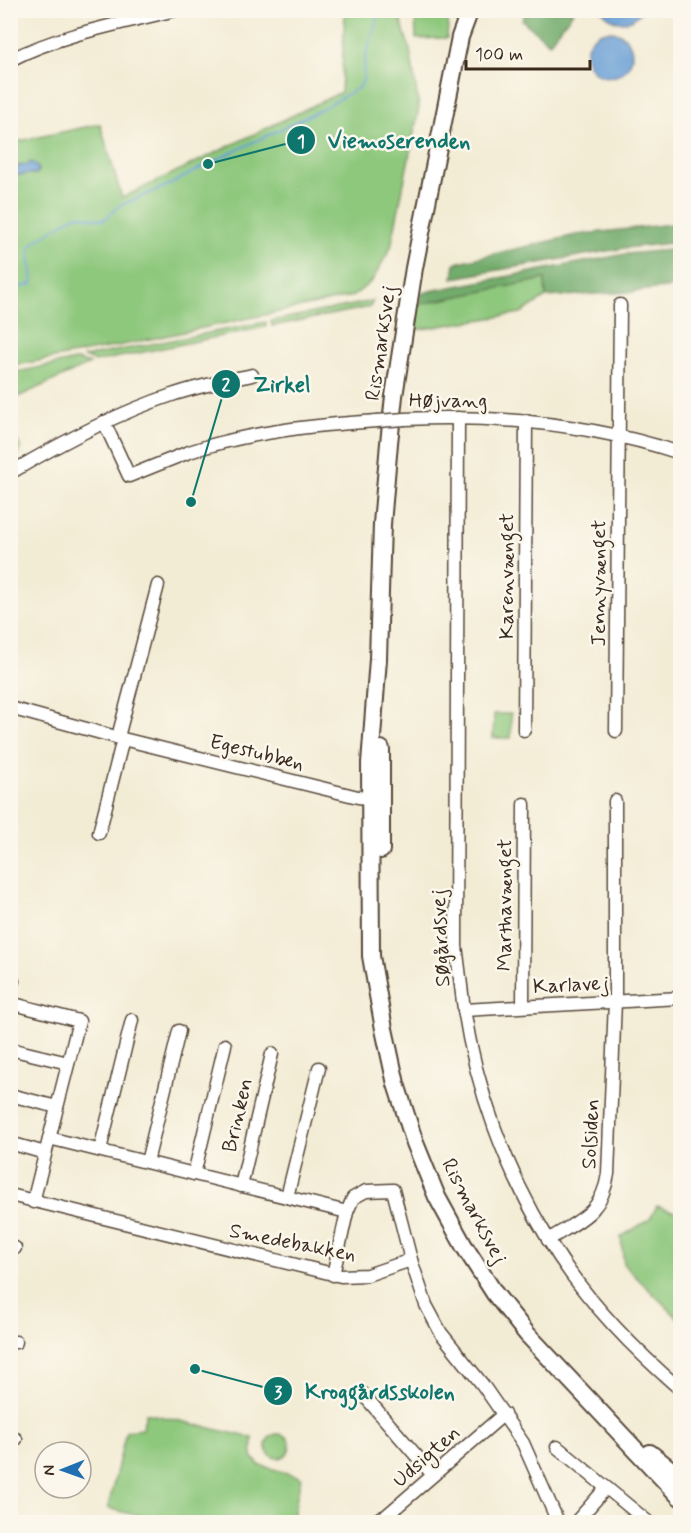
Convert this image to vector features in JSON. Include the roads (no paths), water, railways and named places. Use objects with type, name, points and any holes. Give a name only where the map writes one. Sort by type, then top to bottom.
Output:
[{"type":"main road","name":"Rismarksvej","points":[[460,37],[461,10]]},
{"type":"main road","name":"Rismarksvej","points":[[470,10],[460,37],[414,268],[394,396],[382,524],[378,659],[381,689],[375,798],[371,957],[396,1084],[415,1143],[437,1197],[464,1246],[495,1294],[527,1335],[681,1497]]},
{"type":"main road","name":"Rismarksvej","points":[[603,1415],[681,1477]]},
{"type":"main road","points":[[632,1447],[681,1486]]},
{"type":"main road","points":[[632,1447],[651,1473],[681,1505]]},
{"type":"street","points":[[10,60],[65,39],[175,10]]},
{"type":"street","points":[[618,436],[620,304]]},
{"type":"street","points":[[10,473],[55,446],[104,422],[174,394],[252,375]]},
{"type":"street","name":"Højvang","points":[[104,422],[129,476],[191,452],[249,437],[300,428],[377,420],[458,418],[526,422],[618,436],[681,453]]},
{"type":"street","name":"Søgårdsvej","points":[[458,418],[456,946],[464,1010],[479,1078],[503,1148],[548,1240],[606,1316],[644,1358],[681,1389]]},
{"type":"street","name":"Karenvænget","points":[[525,730],[526,422]]},
{"type":"street","name":"Jennyvænget","points":[[616,731],[618,436]]},
{"type":"street","points":[[99,833],[158,585]]},
{"type":"street","name":"Egestubben","points":[[10,708],[121,738],[375,798]]},
{"type":"street","name":"Solsiden","points":[[548,1240],[590,1213],[606,1189],[615,1001],[615,801]]},
{"type":"street","name":"Marthavænget","points":[[524,804],[524,1006]]},
{"type":"street","name":"Karlavej","points":[[464,1010],[681,998]]},
{"type":"street","points":[[14,1004],[79,1021],[33,1202]]},
{"type":"street","points":[[100,1150],[132,1020]]},
{"type":"street","points":[[147,1162],[179,1031]]},
{"type":"street","name":"Brinken","points":[[194,1174],[225,1045]]},
{"type":"street","points":[[10,1049],[68,1063]]},
{"type":"street","name":"Brinken","points":[[241,1186],[272,1054]]},
{"type":"street","points":[[287,1197],[319,1068]]},
{"type":"street","points":[[10,1095],[57,1107]]},
{"type":"street","name":"Brinken","points":[[49,1138],[347,1212]]},
{"type":"street","points":[[10,1143],[45,1153]]},
{"type":"street","points":[[333,1275],[347,1212],[353,1198],[366,1191],[393,1190],[411,1260],[426,1305],[441,1333],[504,1414],[523,1443],[554,1520]]},
{"type":"street","name":"Smedebakken","points":[[10,1195],[333,1275],[367,1275],[411,1260]]},
{"type":"street","points":[[362,1393],[433,1475]]},
{"type":"street","name":"Udsigten","points":[[370,1522],[386,1516],[504,1414]]},
{"type":"street","points":[[557,1447],[648,1522]]},
{"type":"street","points":[[576,1522],[606,1488]]},
{"type":"water","points":[[602,11],[641,11],[632,19],[622,22],[611,19]]},
{"type":"water","points":[[609,31],[625,38],[632,54],[625,70],[609,77],[593,70],[586,54],[593,38]]},
{"type":"water","points":[[32,162],[39,169],[36,174],[11,175],[11,164],[15,167]]},
{"type":"waterway","points":[[10,286],[17,288],[32,284],[29,254],[33,243],[73,217],[79,215],[104,220],[119,206],[169,185],[316,112],[360,87],[364,76],[365,58],[379,10]]},
{"type":"place","name":"Viemoserenden","points":[[208,164]]},
{"type":"place","name":"Zirkel","points":[[191,502]]},
{"type":"place","name":"Kroggårdsskolen","points":[[195,1369]]}]
